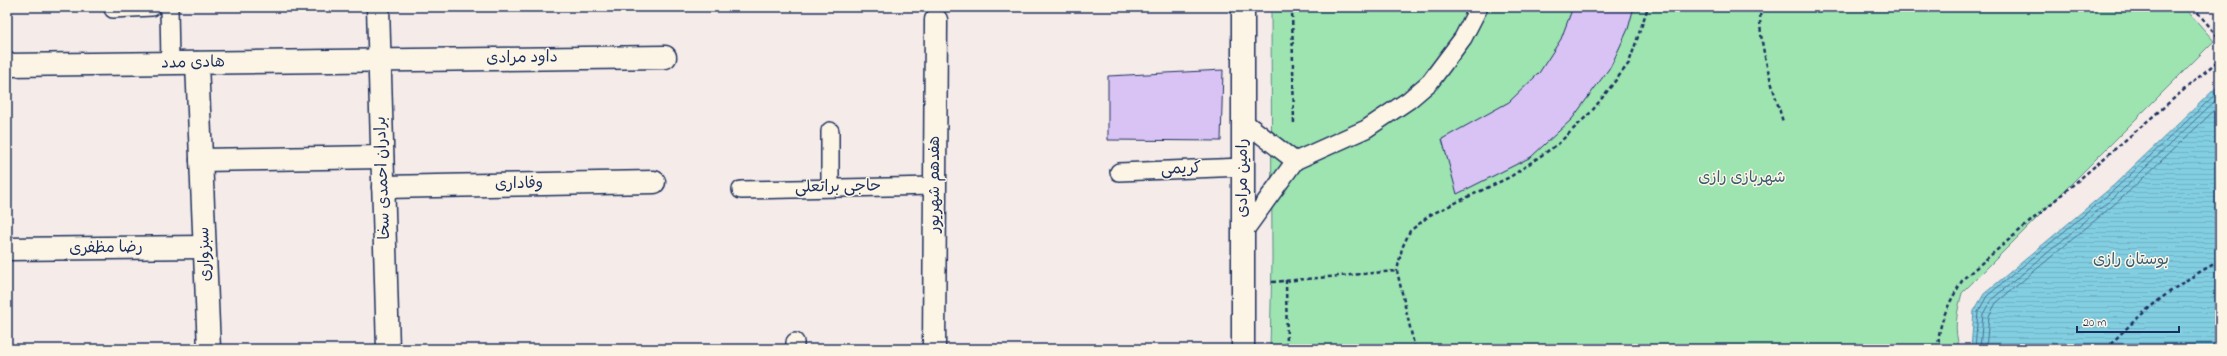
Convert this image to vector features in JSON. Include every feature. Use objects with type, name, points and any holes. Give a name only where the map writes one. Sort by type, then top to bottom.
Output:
[{"type":"street","name":"برادران احمدی سخا","points":[[378,7],[388,349]]},
{"type":"street","name":"رامین مرادی","points":[[1243,7],[1243,349]]},
{"type":"street","name":"هفدهم شهریور","points":[[934,349],[936,20]]},
{"type":"street","name":"داود مرادی","points":[[379,60],[665,56]]},
{"type":"street","name":"هادی مدد","points":[[7,65],[379,60]]},
{"type":"street","name":"سبزواری","points":[[197,62],[209,349]]},
{"type":"street","points":[[201,160],[382,157]]},
{"type":"street","name":"وفاداری","points":[[383,187],[654,182]]},
{"type":"street","name":"رضا مظفری","points":[[7,249],[204,247]]},
{"type":"lane","points":[[113,9],[152,7]]},
{"type":"lane","points":[[170,7],[170,63]]},
{"type":"lane","points":[[1243,234],[1295,161],[1366,129],[1409,100],[1430,82],[1463,38],[1478,7]]},
{"type":"lane","points":[[1243,121],[1295,161]]},
{"type":"lane","points":[[830,131],[830,187]]},
{"type":"lane","name":"کریمی","points":[[1119,172],[1243,167]]},
{"type":"lane","name":"حاجی براتعلی","points":[[741,190],[935,186]]},
{"type":"path","points":[[1292,7],[1295,161]]},
{"type":"path","points":[[1414,349],[1397,271],[1402,248],[1410,231],[1430,215],[1510,177],[1558,144],[1592,111],[1629,63],[1648,7]]},
{"type":"path","points":[[1761,7],[1758,22],[1770,78],[1783,122]]},
{"type":"path","points":[[2193,7],[2220,39]]},
{"type":"path","points":[[1939,349],[1940,327],[1947,307],[1963,278],[2220,59]]},
{"type":"path","points":[[2106,349],[2136,319],[2170,292],[2220,261]]},
{"type":"path","points":[[1244,284],[1397,271]]},
{"type":"path","points":[[1286,280],[1287,349]]},
{"type":"green space","name":"شهربازی رازی","points":[[1271,7],[2184,7],[2214,41],[1962,293],[1957,314],[1956,328],[1960,349],[1270,349],[1272,260]]},
{"type":"water","name":"بوستان رازی","points":[[2220,84],[2220,349],[1971,349],[1974,311],[1984,294],[2113,186]]},
{"type":"building","points":[[1573,7],[1634,7],[1628,29],[1611,66],[1572,119],[1531,157],[1457,194],[1442,139],[1509,102],[1539,73],[1561,39]]},
{"type":"building","points":[[1223,70],[1221,141],[1108,140],[1108,76]]}]
